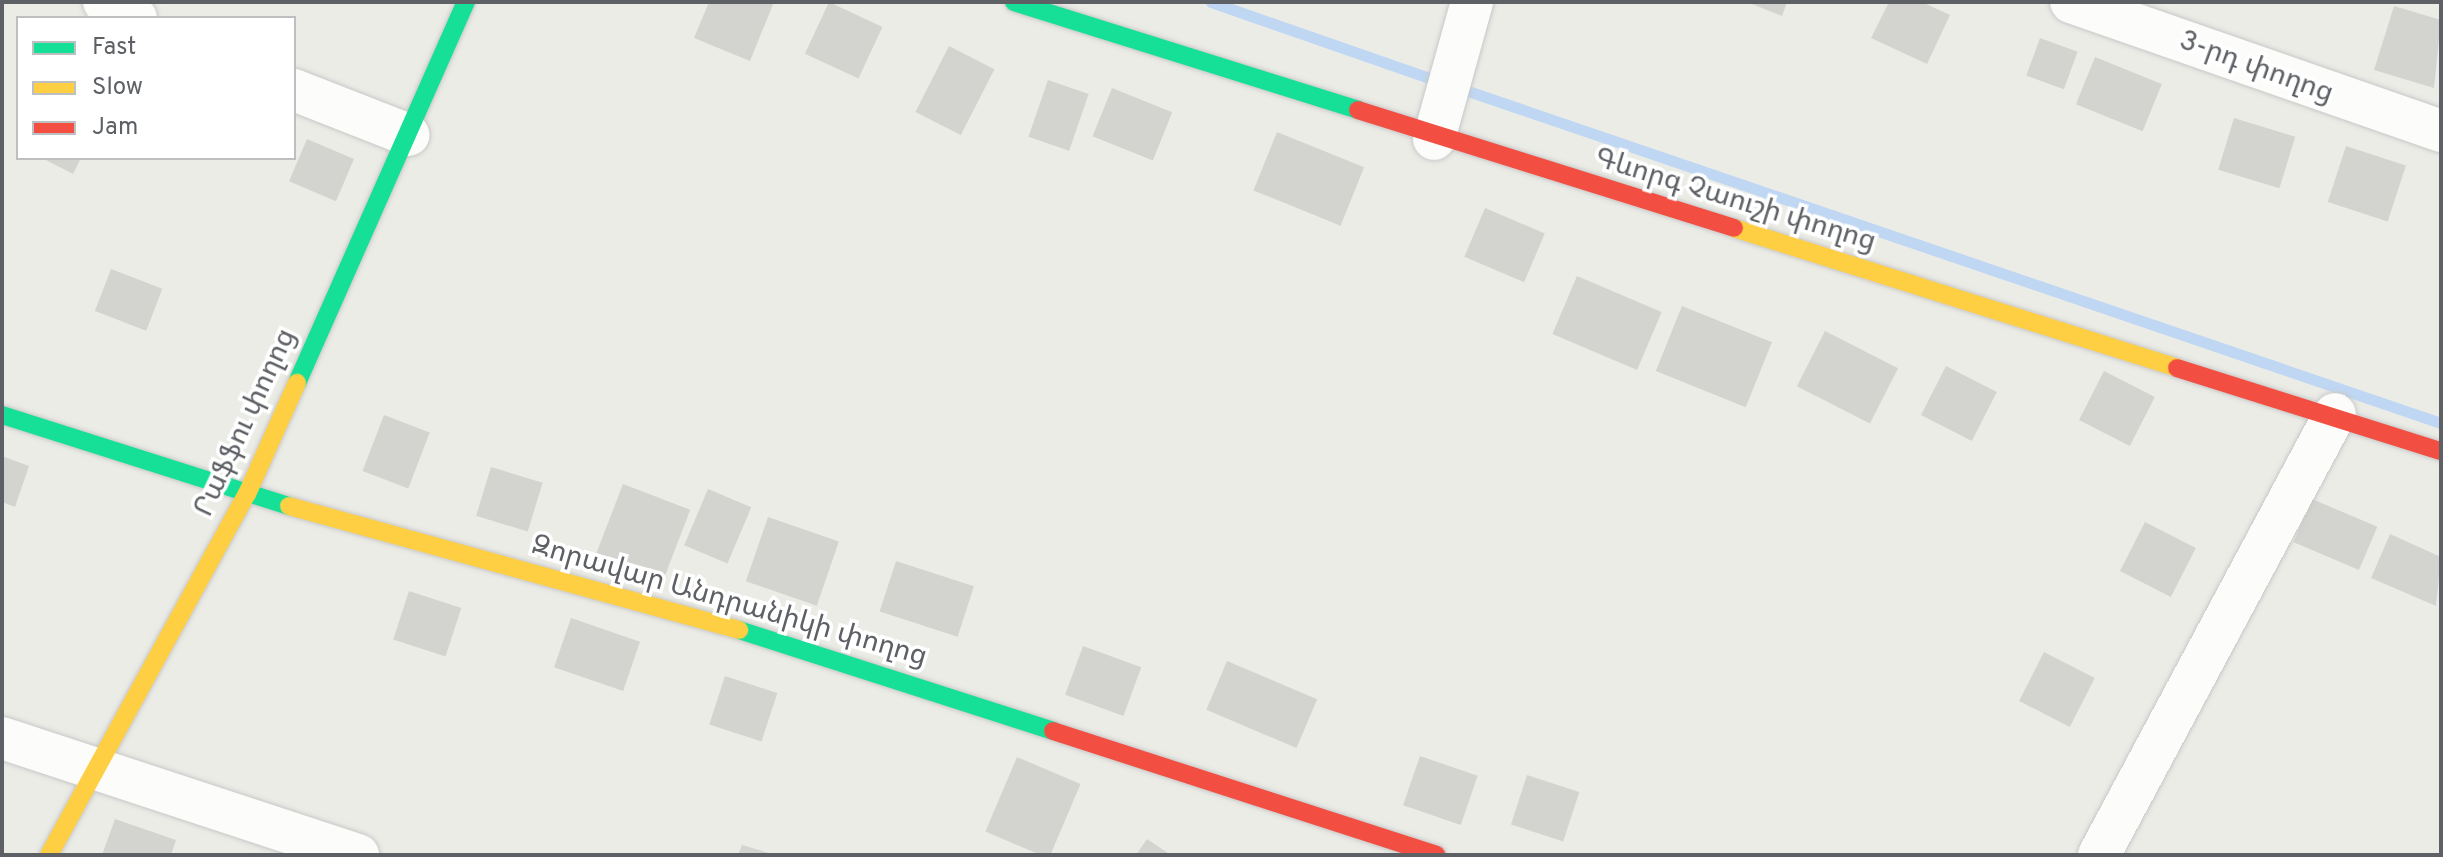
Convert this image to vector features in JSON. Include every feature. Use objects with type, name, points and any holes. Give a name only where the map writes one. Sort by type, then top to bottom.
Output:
[{"type":"street","points":[[104,2],[132,16]]},
{"type":"street","name":"Րաֆֆու փողոց","points":[[49,855],[247,494],[466,2]]},
{"type":"street","name":"Գևորգ Չաուշի փողոց","points":[[1014,2],[1434,139],[2335,414],[2441,451]]},
{"type":"street","points":[[1434,139],[1472,2]]},
{"type":"street","name":"3-րդ փողոց","points":[[2071,2],[2441,131]]},
{"type":"street","points":[[296,91],[409,135]]},
{"type":"street","points":[[2099,855],[2335,414]]},
{"type":"street","name":"Զորավար Անդրանիկի փողոց","points":[[2,415],[247,494],[767,638],[1436,855]]},
{"type":"street","points":[[2,738],[358,855]]},
{"type":"building","points":[[709,2],[774,2],[750,61],[694,38]]},
{"type":"building","points":[[829,2],[882,27],[858,79],[805,54]]},
{"type":"building","points":[[1747,2],[1787,2],[1782,16]]},
{"type":"building","points":[[1889,2],[1922,2],[1950,15],[1927,64],[1871,38]]},
{"type":"building","points":[[2394,6],[2441,20],[2434,88],[2374,70]]},
{"type":"building","points":[[2040,38],[2078,52],[2064,89],[2026,76]]},
{"type":"building","points":[[949,46],[994,69],[961,135],[915,112]]},
{"type":"building","points":[[2095,57],[2162,84],[2143,131],[2076,104]]},
{"type":"building","points":[[1048,80],[1089,94],[1069,151],[1028,137]]},
{"type":"building","points":[[1112,88],[1172,112],[1153,161],[1093,136]]},
{"type":"building","points":[[2234,118],[2295,137],[2279,188],[2218,170]]},
{"type":"building","points":[[1277,132],[1364,167],[1341,226],[1253,190]]},
{"type":"building","points":[[307,139],[354,159],[336,201],[289,181]]},
{"type":"building","points":[[2346,146],[2406,165],[2388,222],[2328,202]]},
{"type":"building","points":[[46,160],[80,160],[73,174]]},
{"type":"building","points":[[1485,208],[1545,233],[1524,282],[1464,257]]},
{"type":"building","points":[[111,269],[162,289],[146,331],[95,311]]},
{"type":"building","points":[[1577,276],[1662,312],[1637,370],[1552,334]]},
{"type":"building","points":[[1682,306],[1772,342],[1746,407],[1656,371]]},
{"type":"building","points":[[1825,331],[1898,368],[1870,423],[1797,386]]},
{"type":"building","points":[[1946,366],[1997,392],[1972,441],[1921,415]]},
{"type":"building","points":[[2104,371],[2155,397],[2130,446],[2079,420]]},
{"type":"building","points":[[384,415],[430,433],[408,489],[362,471]]},
{"type":"building","points":[[2,456],[29,466],[15,507],[2,502]]},
{"type":"building","points":[[491,467],[543,483],[528,532],[476,516]]},
{"type":"building","points":[[623,484],[690,510],[664,579],[596,553]]},
{"type":"building","points":[[708,489],[751,507],[727,564],[684,545]]},
{"type":"building","points":[[2312,499],[2377,527],[2359,570],[2294,542]]},
{"type":"building","points":[[768,517],[839,541],[817,606],[746,581]]},
{"type":"building","points":[[2145,522],[2196,548],[2171,597],[2120,571]]},
{"type":"building","points":[[2390,534],[2441,557],[2436,606],[2371,578]]},
{"type":"building","points":[[896,561],[974,586],[958,637],[880,611]]},
{"type":"building","points":[[409,591],[461,608],[446,656],[393,640]]},
{"type":"building","points":[[571,618],[640,642],[623,691],[554,667]]},
{"type":"building","points":[[1083,646],[1141,667],[1123,716],[1065,695]]},
{"type":"building","points":[[2044,652],[2095,678],[2070,727],[2019,701]]},
{"type":"building","points":[[1227,661],[1317,699],[1297,748],[1206,710]]},
{"type":"building","points":[[725,676],[777,693],[762,741],[709,725]]},
{"type":"building","points":[[1420,756],[1478,776],[1461,825],[1403,805]]},
{"type":"building","points":[[1017,757],[1081,784],[1050,855],[1041,855],[985,832]]},
{"type":"building","points":[[1527,775],[1579,792],[1563,841],[1511,824]]},
{"type":"building","points":[[115,819],[176,840],[171,855],[102,855]]},
{"type":"building","points":[[1147,839],[1171,855],[1136,855]]},
{"type":"building","points":[[742,845],[772,854],[772,855],[738,855]]},
{"type":"waterway","points":[[1211,2],[1441,82]]},
{"type":"waterway","points":[[1465,90],[2441,423]]},
{"type":"traffic: fast","points":[[297,383],[466,2]]},
{"type":"traffic: fast","points":[[1014,2],[1358,110]]},
{"type":"traffic: fast","points":[[2,415],[289,506]]},
{"type":"traffic: fast","points":[[739,630],[1053,731]]},
{"type":"traffic: slow","points":[[1734,228],[2177,368]]},
{"type":"traffic: slow","points":[[49,855],[247,494],[297,383]]},
{"type":"traffic: slow","points":[[289,506],[739,630]]},
{"type":"traffic: jam","points":[[1358,110],[1734,228]]},
{"type":"traffic: jam","points":[[2177,368],[2441,451]]},
{"type":"traffic: jam","points":[[1053,731],[1436,855]]}]
